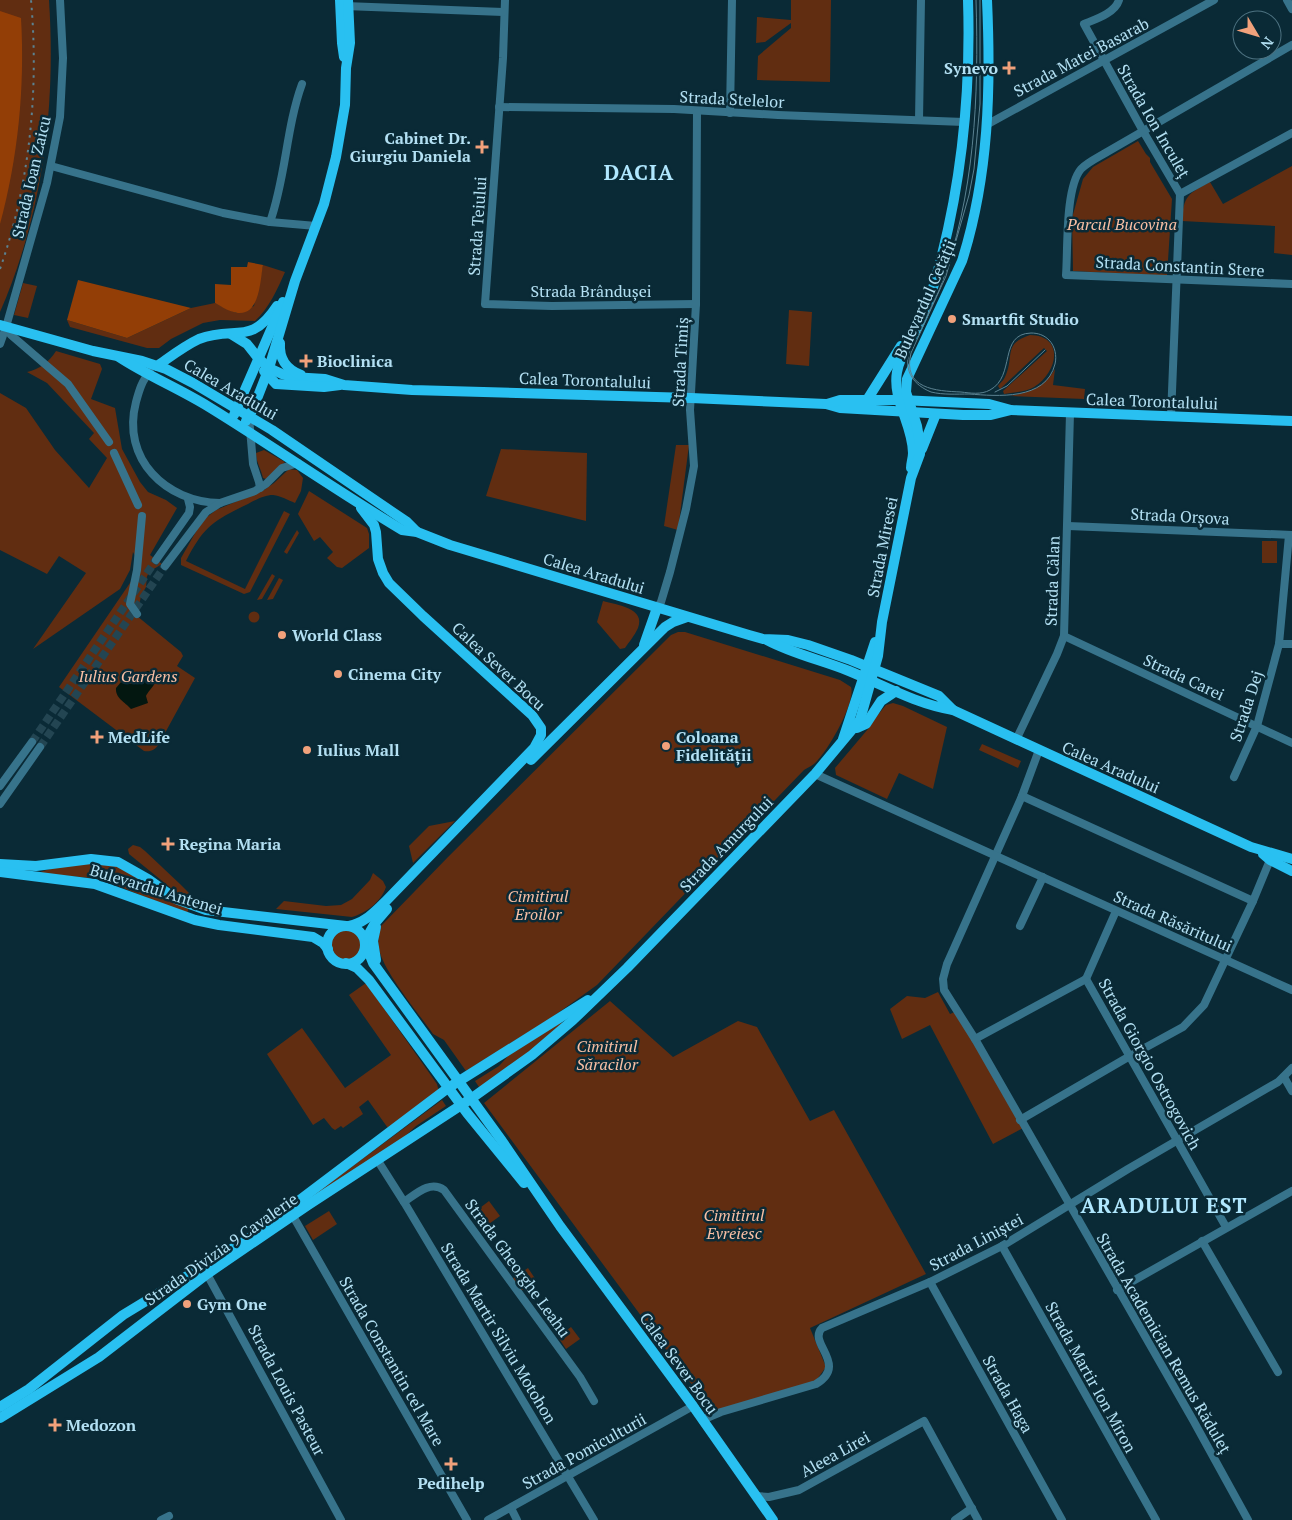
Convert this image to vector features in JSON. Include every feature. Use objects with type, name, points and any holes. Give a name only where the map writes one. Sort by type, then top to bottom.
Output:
[{"type":"main road","name":"Bulevardul Cetății","points":[[904,401],[896,383],[898,368],[902,356],[919,324],[932,289],[940,262],[955,187],[964,122],[968,51],[968,0]]},
{"type":"main road","name":"Bulevardul Cetății","points":[[904,401],[908,374],[954,278],[968,241],[981,182],[988,124],[990,68],[987,0]]},
{"type":"main road","points":[[295,280],[236,410],[234,417],[236,423],[241,423],[249,417],[255,403],[280,334],[295,280],[324,204],[336,157],[345,105],[346,68],[350,43],[344,3]]},
{"type":"main road","points":[[157,366],[199,340],[219,334],[245,332],[259,327],[287,295]]},
{"type":"main road","points":[[867,400],[902,344],[919,324]]},
{"type":"main road","name":"Calea Aradului","points":[[6,329],[157,366],[193,383],[348,482],[418,532],[450,546],[763,639],[784,649],[814,658],[868,679],[934,707],[953,710],[1258,850],[1292,859]]},
{"type":"main road","points":[[231,334],[247,344],[276,384],[255,403]]},
{"type":"main road","points":[[280,334],[280,350],[284,363],[292,371],[310,378]]},
{"type":"main road","name":"Calea Aradului","points":[[119,357],[179,389],[236,423],[402,530],[418,532]]},
{"type":"main road","name":"Calea Torontalului","points":[[267,371],[292,377],[325,379],[344,385]]},
{"type":"main road","name":"Calea Torontalului","points":[[276,384],[324,388],[344,385],[422,390],[826,404],[840,408],[936,414],[991,415],[1011,410]]},
{"type":"main road","name":"Calea Torontalului","points":[[826,404],[840,400],[867,400],[989,404],[1011,410],[1292,421]]},
{"type":"main road","name":"Strada Miresei","points":[[868,679],[882,622],[911,478],[920,454],[919,436],[904,401]]},
{"type":"main road","name":"Strada Miresei","points":[[908,412],[912,446],[911,478]]},
{"type":"main road","points":[[920,454],[936,414]]},
{"type":"main road","name":"Calea Sever Bocu","points":[[347,926],[362,922],[378,909],[534,748],[541,736],[542,728],[528,712],[389,583],[378,559],[374,525],[360,506],[351,498]]},
{"type":"main road","points":[[640,652],[657,608]]},
{"type":"main road","points":[[365,942],[359,931],[347,926],[339,927],[332,933],[328,943],[329,951],[337,961],[346,963],[355,961],[360,957],[365,942],[380,917],[428,866],[640,652],[670,624],[688,617]]},
{"type":"main road","name":"Calea Aradului","points":[[763,639],[788,640],[808,645],[871,668],[939,696],[953,710]]},
{"type":"main road","name":"Strada Amurgului","points":[[461,1105],[510,1071],[560,1032],[627,968],[815,774],[843,739],[854,730],[860,720],[865,709],[868,679]]},
{"type":"main road","name":"Strada Amurgului","points":[[843,739],[868,679]]},
{"type":"main road","points":[[854,730],[866,724],[881,702],[896,691]]},
{"type":"main road","points":[[542,728],[562,729]]},
{"type":"main road","name":"Calea Aradului","points":[[1258,850],[1270,860],[1292,871]]},
{"type":"main road","name":"Bulevardul Antenei","points":[[0,864],[36,866],[91,860],[118,862],[148,879],[176,899],[206,910],[347,926]]},
{"type":"main road","name":"Bulevardul Antenei","points":[[0,872],[95,884],[195,920],[313,937],[323,943],[329,951]]},
{"type":"main road","points":[[379,971],[373,941],[380,917]]},
{"type":"main road","name":"Calea Sever Bocu","points":[[365,942],[369,956],[379,971],[502,1140],[560,1226],[693,1406],[773,1520]]},
{"type":"main road","name":"Calea Sever Bocu","points":[[346,963],[356,968],[369,980],[461,1105],[560,1226]]},
{"type":"main road","name":"Strada Amurgului","points":[[459,1081],[589,999],[627,968]]},
{"type":"main road","name":"Strada Divizia 9 Cavalerie","points":[[0,1407],[29,1389],[123,1315],[248,1239],[459,1081]]},
{"type":"main road","name":"Strada Divizia 9 Cavalerie","points":[[0,1418],[99,1357],[207,1274],[461,1105]]},
{"type":"street","name":"Strada Ioan Zaicu","points":[[0,344],[6,329],[51,166],[60,117],[63,50],[60,0]]},
{"type":"street","name":"Strada Teiului","points":[[485,304],[503,58],[505,0]]},
{"type":"street","points":[[730,113],[732,0]]},
{"type":"street","points":[[918,120],[921,0]]},
{"type":"street","name":"Strada Ion Inculeț","points":[[1119,0],[1110,11],[1084,24],[1180,194],[1171,416]]},
{"type":"street","name":"Strada Matei Basarab","points":[[988,124],[1212,0]]},
{"type":"street","points":[[1287,0],[1292,9]]},
{"type":"street","points":[[344,3],[504,12]]},
{"type":"street","points":[[1143,131],[1292,45]]},
{"type":"street","points":[[270,222],[286,158],[293,116],[302,84]]},
{"type":"street","name":"Strada Stelelor","points":[[499,107],[674,109],[697,112],[964,122]]},
{"type":"street","name":"Strada Timiș","points":[[657,608],[668,580],[694,466],[691,398],[696,304],[697,112]]},
{"type":"street","name":"Strada Constantin Stere","points":[[1143,131],[1084,166],[1076,176],[1070,204],[1066,275],[1292,284]]},
{"type":"street","points":[[1180,194],[1292,133]]},
{"type":"street","points":[[51,166],[223,213],[270,222],[316,226]]},
{"type":"street","name":"Strada Brândușei","points":[[485,304],[546,306],[696,304]]},
{"type":"street","points":[[6,329],[68,384],[109,442]]},
{"type":"street","points":[[157,366],[144,378],[135,406],[132,428],[133,438],[143,460],[150,471],[166,487],[197,502],[220,504]]},
{"type":"street","name":"Strada Călan","points":[[1016,740],[1064,636],[1070,413]]},
{"type":"street","points":[[249,417],[253,464],[260,488]]},
{"type":"street","points":[[114,453],[138,505]]},
{"type":"street","points":[[165,566],[202,516],[220,504],[243,497],[260,488],[282,468],[298,463]]},
{"type":"street","points":[[156,560],[189,513],[188,499]]},
{"type":"street","points":[[137,614],[130,604],[137,570],[142,516]]},
{"type":"street","name":"Strada Orșova","points":[[1068,526],[1290,535]]},
{"type":"street","name":"Strada Dej","points":[[1234,776],[1257,726],[1279,644],[1290,535]]},
{"type":"street","name":"Strada Carei","points":[[1064,636],[1292,743]]},
{"type":"street","points":[[1279,644],[1292,644]]},
{"type":"street","points":[[0,786],[32,742]]},
{"type":"street","points":[[0,804],[40,748]]},
{"type":"street","name":"Strada Academician Remus Răduleț","points":[[1039,750],[1022,796],[947,964],[942,979],[944,990],[1193,1420],[1248,1520]]},
{"type":"street","name":"Strada Răsăritului","points":[[815,774],[1292,990]]},
{"type":"street","points":[[1022,796],[1253,901]]},
{"type":"street","points":[[1020,1120],[1183,1027],[1204,1005],[1253,901],[1270,860]]},
{"type":"street","points":[[1020,926],[1043,877]]},
{"type":"street","name":"Strada Giorgio Ostrogovich","points":[[1116,910],[1086,979],[1226,1227]]},
{"type":"street","points":[[974,1039],[1086,979]]},
{"type":"street","name":"Strada Liniștei","points":[[702,1420],[721,1412],[816,1384],[824,1378],[830,1369],[829,1359],[818,1338],[822,1328],[930,1282],[1002,1246],[1068,1204],[1278,1082],[1292,1068]]},
{"type":"street","points":[[1284,1077],[1292,1091]]},
{"type":"street","name":"Strada Martir Silviu Motohon","points":[[378,1160],[594,1520]]},
{"type":"street","name":"Strada Gheorghe Leahu","points":[[404,1202],[427,1187],[440,1187],[444,1190],[580,1377],[594,1401]]},
{"type":"street","points":[[1117,1290],[1292,1191]]},
{"type":"street","name":"Strada Constantin cel Mare","points":[[293,1216],[467,1520]]},
{"type":"street","points":[[1202,1241],[1278,1372]]},
{"type":"street","name":"Strada Martir Ion Miron","points":[[1002,1246],[1156,1520]]},
{"type":"street","name":"Strada Louis Pasteur","points":[[207,1274],[341,1520]]},
{"type":"street","name":"Strada Haga","points":[[930,1282],[1062,1520]]},
{"type":"street","name":"Strada Pomiculturii","points":[[488,1520],[693,1406]]},
{"type":"street","name":"Aleea Lirei","points":[[756,1496],[769,1497],[799,1490],[924,1421],[972,1508]]},
{"type":"street","points":[[511,1508],[518,1520]]},
{"type":"street","points":[[955,1520],[972,1508],[978,1520]]},
{"type":"street","points":[[161,1520],[169,1516]]},
{"type":"green space","points":[[0,0],[49,0],[51,40],[48,120],[36,198],[27,237],[15,275],[0,312]]},
{"type":"green space","points":[[791,0],[831,0],[830,82],[757,80],[758,56],[791,28],[791,23],[765,42],[756,43],[757,17],[791,20]]},
{"type":"green space","name":"Parcul Bucovina","points":[[1138,141],[1150,158],[1150,162],[1172,199],[1167,276],[1073,271],[1072,218],[1083,179],[1093,167]]},
{"type":"green space","points":[[1292,166],[1292,255],[1274,253],[1275,226],[1182,221],[1184,206],[1188,196],[1210,182],[1223,204]]},
{"type":"green space","points":[[263,265],[285,272],[269,305],[255,321],[220,320],[203,323],[171,339],[159,348],[147,348],[70,327],[67,320],[127,338],[191,308],[215,303],[236,313],[254,306]]},
{"type":"green space","points":[[23,283],[37,286],[28,318],[14,315]]},
{"type":"green space","points":[[789,310],[812,312],[809,366],[786,364]]},
{"type":"green space","points":[[1030,335],[1049,341],[1053,348],[1053,364],[1042,381],[1031,389],[1004,394],[1003,391],[1047,351],[1044,348],[1000,389],[998,386],[1008,370],[1012,347],[1021,339]]},
{"type":"green space","name":"Iulius Gardens","points":[[56,351],[100,364],[102,369],[91,399],[115,408],[122,449],[140,482],[148,492],[166,500],[177,508],[150,555],[162,564],[152,570],[147,576],[146,587],[141,596],[137,616],[181,652],[183,656],[177,666],[195,678],[159,744],[151,751],[144,751],[59,687],[132,580],[135,556],[133,552],[130,570],[120,589],[33,649],[86,573],[59,556],[47,574],[0,550],[0,393],[26,408],[55,450],[89,488],[107,458],[89,439],[94,433],[47,383],[27,372],[44,364]]},
{"type":"green space","points":[[1055,369],[1053,385],[1085,389],[1084,399],[1010,396],[1036,388],[1047,380]]},
{"type":"green space","points":[[676,445],[689,445],[678,530],[664,526]]},
{"type":"green space","points":[[501,449],[587,453],[586,521],[486,496]]},
{"type":"green space","points":[[264,450],[285,462],[266,479],[263,478],[256,456],[256,453]]},
{"type":"green space","points":[[289,469],[297,470],[303,478],[301,491],[295,503],[279,496],[270,495],[257,499],[226,515],[204,532],[186,561],[245,589],[284,511],[290,514],[250,592],[244,594],[181,565],[181,558],[198,528],[207,517],[216,510],[264,490]]},
{"type":"green space","points":[[309,491],[367,528],[369,548],[342,568],[337,567],[327,558],[333,552],[320,537],[314,541],[298,514]]},
{"type":"green space","points":[[297,530],[299,533],[287,554],[284,552]]},
{"type":"green space","points":[[1262,541],[1277,541],[1277,563],[1262,563]]},
{"type":"green space","points":[[272,574],[275,576],[262,599],[257,600]]},
{"type":"green space","points":[[279,578],[283,580],[273,599],[267,600]]},
{"type":"green space","points":[[603,601],[629,608],[638,616],[638,628],[625,648],[620,649],[597,622]]},
{"type":"green space","points":[[254,611],[260,617],[254,623],[248,617]]},
{"type":"green space","name":"Cimitirul Eroilor","points":[[685,632],[840,680],[851,687],[846,714],[828,746],[816,762],[804,770],[597,985],[551,1018],[466,1071],[444,1040],[433,1034],[387,969],[378,946],[381,926],[671,635]]},
{"type":"green space","points":[[893,703],[947,727],[933,789],[899,773],[887,799],[836,775],[835,768],[886,705]]},
{"type":"green space","points":[[982,744],[1021,761],[1018,768],[979,750]]},
{"type":"green space","points":[[455,821],[413,863],[409,846],[429,826]]},
{"type":"green space","points":[[133,845],[145,851],[191,895],[185,896],[177,893],[129,854],[128,849]]},
{"type":"green space","points":[[90,862],[111,863],[189,907],[187,914],[101,879],[39,873],[55,868]]},
{"type":"green space","points":[[373,873],[383,881],[386,887],[384,892],[368,910],[352,917],[276,909],[284,901],[326,906],[341,905],[352,899],[370,880]]},
{"type":"green space","points":[[346,927],[353,928],[359,932],[363,938],[363,952],[359,958],[353,962],[346,963],[339,962],[333,958],[329,952],[328,945],[329,938],[333,932],[339,928]]},
{"type":"green space","points":[[366,983],[437,1084],[441,1093],[390,1131],[368,1100],[359,1107],[363,1114],[343,1128],[341,1126],[335,1130],[324,1118],[313,1125],[267,1054],[302,1028],[345,1088],[391,1055],[349,995]]},
{"type":"green space","points":[[938,992],[950,1014],[957,1011],[1025,1127],[993,1144],[930,1025],[902,1039],[890,1009],[907,996],[925,998]]},
{"type":"green space","name":"Cimitirul Evreiesc","points":[[610,1001],[673,1057],[738,1021],[757,1027],[810,1121],[834,1110],[926,1274],[810,1328],[826,1367],[815,1382],[712,1412],[484,1103]]},
{"type":"green space","points":[[561,1022],[563,1025],[481,1090],[475,1081],[499,1066],[509,1055]]},
{"type":"green space","points":[[442,1100],[446,1106],[416,1126],[400,1141],[299,1206]]},
{"type":"green space","points":[[489,1201],[500,1216],[482,1229],[472,1214]]},
{"type":"green space","points":[[329,1211],[337,1224],[313,1240],[305,1226]]},
{"type":"green space","points":[[528,1268],[536,1280],[521,1291],[512,1279]]},
{"type":"green space","points":[[571,1327],[580,1339],[566,1349],[558,1337]]},
{"type":"shaded area","points":[[0,11],[21,18],[22,70],[16,148],[0,224]]},
{"type":"shaded area","points":[[248,262],[263,265],[258,296],[251,309],[238,313],[215,303],[215,284],[231,285],[231,267],[247,267]]},
{"type":"shaded area","points":[[78,280],[191,308],[127,338],[67,320]]},
{"type":"shaded area","points":[[148,671],[155,674],[156,680],[146,696],[148,703],[131,709],[117,695],[116,688],[121,682],[132,683]]},
{"type":"tunnel","points":[[32,742],[156,560]]},
{"type":"tunnel","points":[[40,747],[165,566]]},
{"type":"tram line","points":[[976,0],[977,73],[968,182],[952,253],[940,288],[909,353],[908,366],[915,382],[931,392],[945,394],[1019,394],[1042,385],[1050,376],[1056,361],[1053,345],[1045,337],[1038,334],[1021,335],[1014,340],[1003,375],[998,384],[983,393],[941,391],[923,386],[916,381],[910,365],[911,353],[946,276],[969,195],[974,169],[980,104],[980,0]]},
{"type":"tram line","points":[[995,392],[1007,386],[1045,350]]},
{"type":"railway","points":[[0,269],[19,203],[30,136],[34,68],[31,0]]},
{"type":"place","name":"Synevo","points":[[1009,68]]},
{"type":"place","name":"Cabinet Dr. Giurgiu Daniela","points":[[482,147]]},
{"type":"place","name":"Smartfit Studio","points":[[952,319]]},
{"type":"place","name":"Bioclinica","points":[[306,361]]},
{"type":"place","name":"World Class","points":[[282,635]]},
{"type":"place","name":"Cinema City","points":[[338,674]]},
{"type":"place","name":"MedLife","points":[[97,737]]},
{"type":"place","name":"Coloana Fidelității","points":[[666,746]]},
{"type":"place","name":"Iulius Mall","points":[[307,750]]},
{"type":"place","name":"Regina Maria","points":[[168,844]]},
{"type":"place","name":"Gym One","points":[[187,1304]]},
{"type":"place","name":"Medozon","points":[[55,1425]]},
{"type":"place","name":"Pedihelp","points":[[451,1464]]},
{"type":"district","name":"DACIA","points":[[639,172]]},
{"type":"district","name":"ARADULUI EST","points":[[1164,1205]]},
{"type":"park label","name":"Cimitirul Săracilor","points":[[607,1055]]}]
